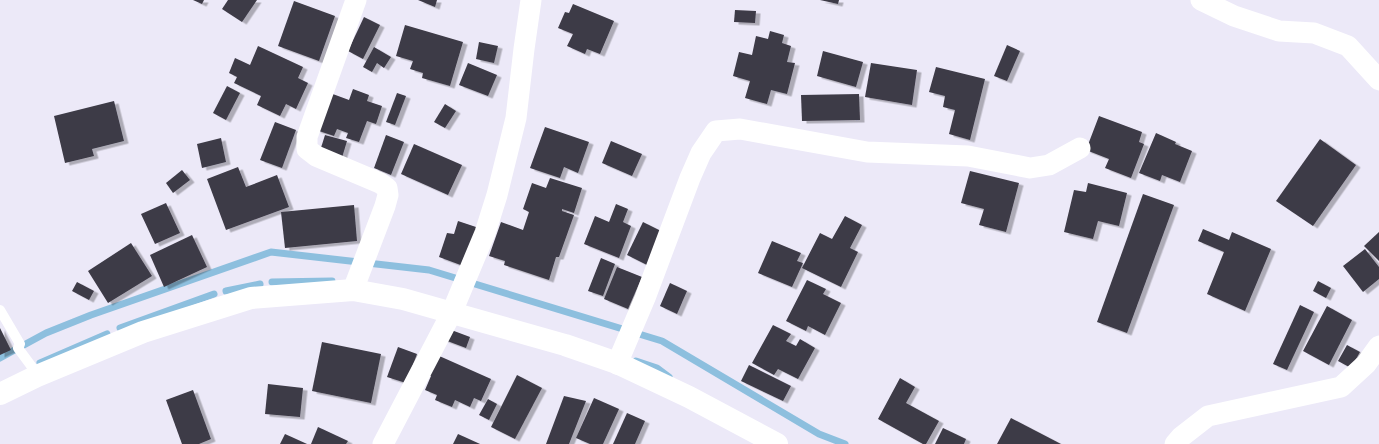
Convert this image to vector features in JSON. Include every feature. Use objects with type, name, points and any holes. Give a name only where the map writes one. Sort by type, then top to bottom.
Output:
[{"type":"main road","points":[[0,394],[37,376],[143,332],[251,298],[353,290],[403,299],[565,344],[617,364],[689,397],[777,444]]},
{"type":"street","points":[[353,290],[385,206],[388,194],[387,188],[380,183],[316,156],[307,149],[307,137],[356,0]]},
{"type":"street","points":[[383,444],[452,312],[485,233],[497,195],[516,118],[531,0]]},
{"type":"street","points":[[1201,0],[1234,16],[1279,31],[1314,34],[1348,46],[1379,80]]},
{"type":"street","points":[[617,364],[645,298],[690,178],[701,153],[716,132],[740,129],[867,152],[968,156],[1030,168],[1049,165],[1080,148]]},
{"type":"street","points":[[1175,444],[1181,437],[1208,416],[1341,387],[1366,364],[1379,346]]},
{"type":"lane","points":[[0,310],[20,344],[18,348],[37,376]]},
{"type":"building","points":[[193,0],[204,0],[202,4]]},
{"type":"building","points":[[228,0],[257,0],[242,22],[222,9]]},
{"type":"building","points":[[418,0],[437,0],[435,7]]},
{"type":"building","points":[[820,0],[839,0],[838,4]]},
{"type":"building","points":[[294,1],[335,16],[319,61],[278,46]]},
{"type":"building","points":[[573,4],[614,21],[600,54],[587,49],[585,54],[567,46],[573,34],[558,28],[565,12],[569,13]]},
{"type":"building","points":[[735,10],[756,11],[755,23],[734,22]]},
{"type":"building","points":[[364,17],[380,25],[363,59],[348,51]]},
{"type":"building","points":[[405,25],[463,42],[450,86],[422,78],[423,73],[410,69],[413,61],[396,56]]},
{"type":"building","points":[[770,31],[784,35],[782,43],[791,46],[787,62],[795,63],[787,94],[771,90],[767,104],[745,98],[750,81],[733,76],[739,52],[752,55],[756,36],[768,39]]},
{"type":"building","points":[[479,42],[498,46],[494,63],[476,59]]},
{"type":"building","points":[[1007,45],[1020,51],[1007,81],[994,76]]},
{"type":"building","points":[[258,46],[303,67],[298,78],[308,83],[296,109],[286,104],[280,116],[257,105],[261,96],[234,83],[237,77],[229,73],[235,58],[250,65]]},
{"type":"building","points":[[374,47],[391,57],[384,68],[377,63],[372,72],[363,67]]},
{"type":"building","points":[[823,51],[863,62],[856,87],[817,76]]},
{"type":"building","points":[[468,63],[497,75],[488,96],[459,85]]},
{"type":"building","points":[[871,63],[917,70],[912,105],[865,97]]},
{"type":"building","points":[[936,67],[985,79],[970,140],[949,134],[955,110],[943,107],[945,96],[929,92]]},
{"type":"building","points":[[227,86],[240,93],[226,120],[213,113]]},
{"type":"building","points":[[353,89],[369,95],[367,101],[382,106],[376,124],[367,121],[359,142],[346,138],[348,133],[337,129],[334,136],[316,130],[330,93],[349,100]]},
{"type":"building","points":[[397,93],[406,96],[395,125],[386,122]]},
{"type":"building","points":[[859,94],[860,120],[802,121],[801,95]]},
{"type":"building","points":[[114,101],[124,141],[92,149],[94,156],[65,163],[54,116]]},
{"type":"building","points":[[445,104],[456,111],[445,128],[434,122]]},
{"type":"building","points":[[1099,116],[1142,132],[1139,142],[1144,144],[1131,178],[1105,168],[1109,159],[1086,150]]},
{"type":"building","points":[[275,122],[296,130],[282,168],[260,160]]},
{"type":"building","points":[[545,127],[589,142],[578,173],[564,167],[560,178],[530,168]]},
{"type":"building","points":[[1156,133],[1176,142],[1175,144],[1192,151],[1180,182],[1162,175],[1160,181],[1139,173]]},
{"type":"building","points":[[325,135],[347,141],[341,161],[319,154]]},
{"type":"building","points":[[386,135],[404,142],[391,175],[374,168]]},
{"type":"building","points":[[221,138],[226,162],[202,168],[197,144]]},
{"type":"building","points":[[1320,139],[1356,165],[1313,226],[1276,201]]},
{"type":"building","points":[[611,141],[642,154],[632,176],[602,163]]},
{"type":"building","points":[[414,144],[462,165],[448,195],[401,174]]},
{"type":"building","points":[[238,167],[246,187],[277,175],[289,207],[226,230],[207,179]]},
{"type":"building","points":[[182,170],[190,180],[173,193],[166,183]]},
{"type":"building","points":[[970,171],[1019,183],[1006,232],[979,225],[984,209],[961,203]]},
{"type":"building","points":[[550,178],[582,188],[574,213],[562,209],[562,211],[574,215],[559,257],[556,257],[549,280],[504,265],[505,261],[489,256],[501,222],[523,230],[529,212],[523,209],[532,183],[546,188]]},
{"type":"building","points":[[1088,183],[1127,193],[1119,226],[1098,221],[1093,239],[1064,232],[1074,190],[1086,192]]},
{"type":"building","points":[[1143,194],[1174,205],[1127,333],[1097,322]]},
{"type":"building","points":[[166,203],[180,233],[155,244],[141,214]]},
{"type":"building","points":[[616,204],[628,209],[623,222],[631,226],[619,258],[584,244],[595,216],[609,222]]},
{"type":"building","points":[[354,205],[357,241],[285,248],[281,212]]},
{"type":"building","points":[[845,216],[862,225],[850,248],[858,252],[841,287],[802,268],[820,233],[832,239]]},
{"type":"building","points":[[458,221],[479,228],[466,267],[439,257],[447,233],[454,234]]},
{"type":"building","points":[[643,222],[663,232],[647,265],[627,255]]},
{"type":"building","points":[[1203,229],[1229,240],[1232,232],[1271,249],[1245,311],[1207,294],[1224,252],[1198,241]]},
{"type":"building","points":[[1379,232],[1379,261],[1364,246]]},
{"type":"building","points":[[192,235],[207,267],[164,287],[150,255]]},
{"type":"building","points":[[772,241],[801,253],[797,261],[803,263],[792,287],[758,273]]},
{"type":"building","points":[[131,243],[152,276],[108,303],[88,271]]},
{"type":"building","points":[[1365,249],[1379,267],[1379,279],[1363,292],[1343,266]]},
{"type":"building","points":[[601,258],[615,264],[603,296],[588,291]]},
{"type":"building","points":[[617,267],[642,277],[628,309],[604,299]]},
{"type":"building","points":[[807,280],[826,289],[823,294],[841,303],[825,335],[808,326],[806,331],[786,321]]},
{"type":"building","points":[[1318,281],[1331,288],[1326,298],[1313,291]]},
{"type":"building","points":[[77,282],[94,291],[89,300],[72,291]]},
{"type":"building","points":[[670,283],[687,291],[677,314],[660,306]]},
{"type":"building","points":[[1300,305],[1314,312],[1287,370],[1273,364]]},
{"type":"building","points":[[1327,306],[1352,320],[1329,365],[1303,351]]},
{"type":"building","points":[[773,325],[791,334],[786,341],[796,346],[800,339],[815,348],[798,379],[778,369],[774,375],[752,363]]},
{"type":"building","points":[[0,328],[11,350],[0,355]]},
{"type":"building","points":[[446,328],[470,337],[466,348],[442,339]]},
{"type":"building","points":[[322,342],[381,354],[371,403],[312,391]]},
{"type":"building","points":[[1347,345],[1360,352],[1351,368],[1338,361]]},
{"type":"building","points":[[398,347],[417,354],[406,383],[387,377]]},
{"type":"building","points":[[437,355],[491,379],[481,401],[474,398],[470,407],[455,400],[452,407],[435,400],[437,395],[425,390],[431,376],[428,375]]},
{"type":"building","points":[[749,365],[791,386],[783,401],[741,381]]},
{"type":"building","points":[[517,375],[542,388],[515,439],[491,427]]},
{"type":"building","points":[[900,378],[915,387],[906,403],[939,421],[926,444],[923,444],[878,419]]},
{"type":"building","points":[[268,384],[303,388],[300,417],[265,414]]},
{"type":"building","points":[[193,390],[211,439],[199,444],[182,444],[166,400]]},
{"type":"building","points":[[564,396],[586,401],[569,444],[546,444]]},
{"type":"building","points":[[594,398],[619,409],[603,444],[590,444],[576,438]]},
{"type":"building","points":[[488,399],[497,404],[489,420],[479,415]]},
{"type":"building","points":[[627,413],[645,421],[635,444],[613,444]]},
{"type":"building","points":[[1011,418],[1061,444],[997,444]]},
{"type":"building","points":[[318,427],[348,441],[346,444],[311,444]]},
{"type":"building","points":[[943,428],[966,439],[964,444],[935,444]]},
{"type":"building","points":[[285,434],[307,444],[280,444]]},
{"type":"building","points":[[458,434],[480,444],[453,444]]},
{"type":"waterway","points":[[0,358],[46,333],[91,315],[271,252],[429,270],[662,341],[819,434],[845,444]]},
{"type":"waterway","points":[[272,282],[332,281]]},
{"type":"waterway","points":[[226,291],[260,284]]},
{"type":"waterway","points":[[120,328],[214,294]]},
{"type":"waterway","points":[[40,363],[107,334]]},
{"type":"waterway","points":[[636,361],[657,368],[669,377]]}]
